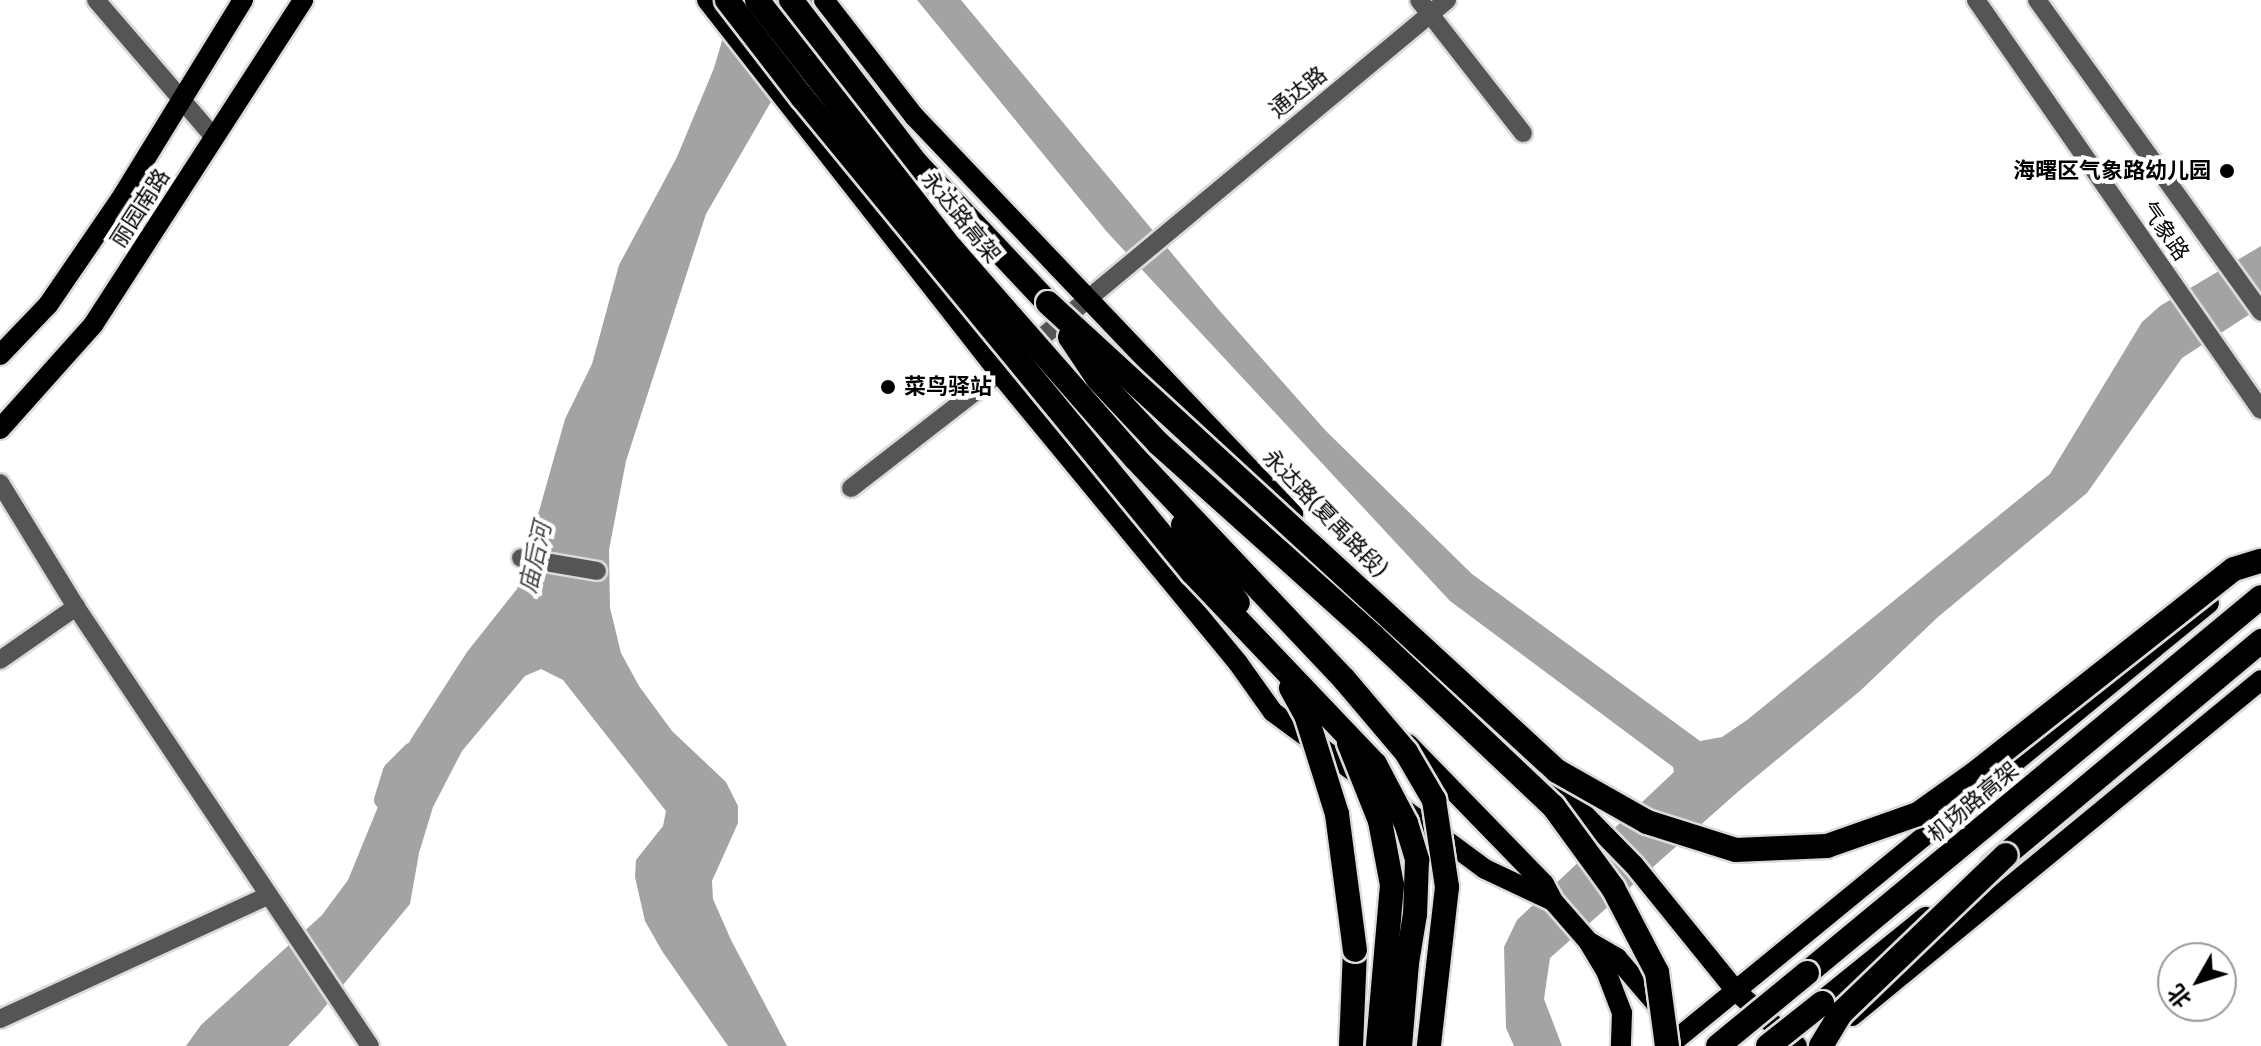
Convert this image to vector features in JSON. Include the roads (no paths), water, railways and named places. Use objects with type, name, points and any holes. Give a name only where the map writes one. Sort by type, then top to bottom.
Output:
[{"type":"highway","points":[[727,0],[802,97],[1192,572],[1375,764],[1406,823],[1417,860],[1415,914],[1407,963],[1400,1046]]},
{"type":"highway","name":"永达路高架","points":[[757,0],[951,248],[1135,458]]},
{"type":"highway","name":"永达路高架","points":[[791,0],[917,164],[1048,303]]},
{"type":"highway","points":[[1048,303],[1557,771],[1647,822],[1736,850],[1827,846],[1918,814],[1978,771],[2234,569],[2261,560]]},
{"type":"highway","points":[[1048,303],[1098,379],[1158,443],[1373,636],[1553,806],[1613,888],[1657,972],[1673,1042]]},
{"type":"highway","points":[[1135,458],[1262,638],[1306,715],[1337,814],[1355,950],[1351,1046]]},
{"type":"highway","points":[[1135,458],[1344,679],[1406,752],[1434,800],[1447,887],[1429,1046]]},
{"type":"highway","name":"机场路高架","points":[[1718,1046],[2261,597]]},
{"type":"highway","points":[[1768,1046],[2006,855],[2261,641]]},
{"type":"highway","points":[[1346,734],[1380,821],[1392,885],[1378,1046]]},
{"type":"highway","points":[[1818,1046],[1841,1013],[2006,855]]},
{"type":"main road","name":"丽园南路","points":[[0,355],[48,305],[120,200],[243,0]]},
{"type":"main road","name":"丽园南路","points":[[0,429],[93,325],[303,0]]},
{"type":"main road","points":[[707,0],[999,373],[1238,663],[1273,712],[1485,869],[1548,893]]},
{"type":"main road","points":[[742,0],[836,124],[1027,348],[1548,893],[1588,941],[1606,971],[1622,1013],[1621,1046]]},
{"type":"main road","name":"永达路(夏禹路段)","points":[[826,2],[914,116],[1085,299],[1634,865],[1736,991],[1797,1046]]},
{"type":"main road","points":[[1588,941],[1617,958],[1673,1042],[2261,560]]},
{"type":"main road","points":[[1818,1046],[2261,680]]},
{"type":"street","points":[[96,0],[214,137]]},
{"type":"street","name":"通达路","points":[[851,488],[999,373],[1425,7],[1447,0]]},
{"type":"street","name":"气象路","points":[[1976,0],[2261,410]]},
{"type":"street","name":"气象路","points":[[2037,0],[2256,305]]},
{"type":"street","points":[[1425,7],[1523,133]]},
{"type":"street","points":[[0,483],[76,607],[264,892],[369,1044]]},
{"type":"street","points":[[521,558],[597,571]]},
{"type":"street","points":[[0,660],[76,607]]},
{"type":"street","points":[[0,1019],[264,892]]},
{"type":"water","points":[[734,0],[830,0],[706,214],[626,461],[609,550],[610,608],[621,653],[639,686],[672,731],[726,782],[738,806],[738,823],[712,881],[713,899],[787,1046],[728,1046],[662,951],[645,921],[635,877],[636,860],[663,826],[666,811],[563,680],[541,669],[525,676],[462,751],[433,807],[419,853],[410,904],[319,1014],[288,1046],[186,1046],[201,1025],[322,915],[348,880],[384,792],[411,739],[467,652],[517,589],[565,419],[592,364],[619,265],[677,157],[714,68]]},
{"type":"water","points":[[917,0],[961,0],[1219,310],[1326,431],[1472,574],[1700,741],[1722,737],[1747,720],[2050,474],[2142,322],[2160,306],[2261,246],[2261,307],[2182,358],[2087,493],[1938,617],[1860,691],[1740,790],[1550,958],[1544,999],[1562,1046],[1514,1046],[1506,1028],[1504,947],[1517,920],[1674,772],[1673,767],[1450,601],[1107,232]]},
{"type":"waterway","name":"庙后河","points":[[383,800],[392,771],[412,751]]},
{"type":"place","name":"海曙区气象路幼儿园","points":[[2227,171]]},
{"type":"place","name":"菜鸟驿站","points":[[888,387]]}]
